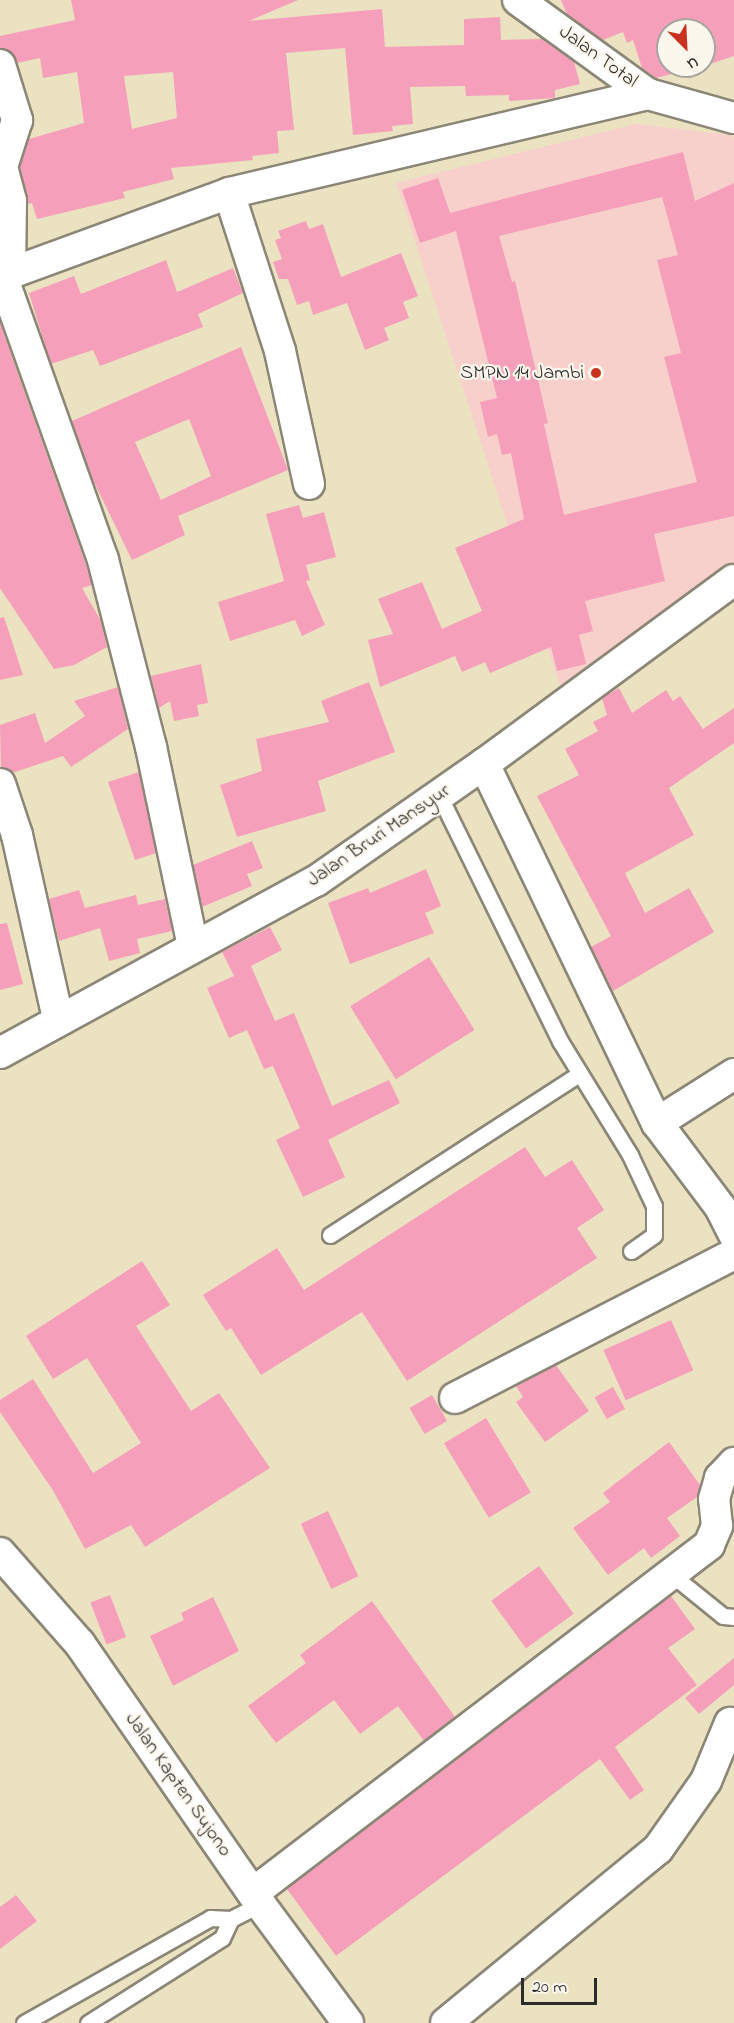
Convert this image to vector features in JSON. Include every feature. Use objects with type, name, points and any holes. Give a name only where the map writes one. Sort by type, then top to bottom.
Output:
[{"type":"street","name":"Jalan Total","points":[[518,0],[648,94]]},
{"type":"street","points":[[0,65],[17,120],[2,167],[11,201],[4,275],[103,560],[151,747],[193,947]]},
{"type":"street","points":[[4,275],[229,193],[648,94],[734,117]]},
{"type":"street","points":[[229,193],[280,351],[309,484]]},
{"type":"street","name":"Jalan Bruri Mansyur","points":[[0,1053],[57,1019],[316,881],[484,764],[734,580]]},
{"type":"street","points":[[484,764],[657,1123],[720,1207],[734,1235]]},
{"type":"street","points":[[0,784],[8,838],[57,1019]]},
{"type":"street","points":[[657,1123],[734,1074]]},
{"type":"street","points":[[455,1398],[734,1254]]},
{"type":"street","points":[[257,1899],[709,1545],[717,1526],[714,1499],[720,1478],[734,1463]]},
{"type":"street","name":"Jalan Kapten Sujono","points":[[0,1553],[80,1644],[257,1899],[348,2023]]},
{"type":"street","points":[[446,2023],[658,1849],[706,1781],[730,1723]]},
{"type":"lane","points":[[439,795],[579,1074],[630,1155],[654,1206],[654,1236],[631,1251]]},
{"type":"lane","points":[[330,1235],[579,1074]]},
{"type":"lane","points":[[671,1574],[723,1616],[734,1617]]},
{"type":"lane","points":[[87,2023],[222,1938],[231,1919],[257,1899]]},
{"type":"lane","points":[[24,2023],[210,1918],[231,1919]]},
{"type":"lane","points":[[123,1968],[137,1990]]},
{"type":"shaded area","name":"SMPN 14 Jambi","points":[[637,124],[731,135],[734,140],[734,563],[561,689],[396,183]]},
{"type":"building","points":[[71,0],[298,0],[249,21],[382,9],[385,47],[464,45],[464,19],[500,17],[501,40],[542,39],[574,62],[580,84],[555,90],[555,98],[509,101],[509,95],[466,96],[465,86],[410,87],[413,124],[392,126],[393,131],[353,135],[345,48],[286,53],[294,130],[277,131],[279,153],[252,156],[253,160],[171,168],[174,179],[123,192],[125,198],[37,219],[32,203],[28,204],[20,167],[29,139],[84,123],[77,72],[43,78],[40,58],[17,63],[11,52],[0,48],[0,36],[75,20]],"holes":[[[173,72],[177,118],[132,129],[124,76]]]},
{"type":"building","points":[[561,0],[734,0],[734,56],[716,62],[716,18],[656,18],[656,78],[642,68],[633,40],[627,43],[623,32],[603,40],[567,14]]},
{"type":"building","points":[[683,152],[695,201],[734,183],[734,516],[654,534],[665,581],[585,601],[593,631],[579,635],[586,664],[557,671],[551,647],[490,673],[485,662],[462,672],[455,656],[380,687],[368,640],[393,634],[378,599],[422,582],[442,629],[482,611],[455,548],[524,519],[511,453],[502,455],[497,434],[488,437],[480,402],[497,398],[456,231],[420,243],[402,190],[438,178],[450,213]],"holes":[[[662,197],[678,255],[657,260],[681,353],[664,357],[697,482],[564,515],[544,424],[548,423],[515,281],[512,282],[499,236]]]},
{"type":"building","points":[[306,221],[309,229],[323,224],[341,277],[401,253],[418,296],[403,302],[409,318],[384,328],[389,340],[365,350],[347,303],[313,315],[309,301],[297,305],[288,279],[279,279],[273,262],[282,259],[275,240],[281,238],[278,231]]},
{"type":"building","points":[[166,260],[177,292],[233,268],[243,293],[198,314],[203,327],[100,366],[93,350],[51,364],[29,293],[74,276],[81,294]]},
{"type":"building","points":[[0,323],[86,565],[92,585],[82,588],[101,621],[107,647],[74,665],[54,669],[0,588]]},
{"type":"building","points":[[241,347],[288,470],[178,516],[185,535],[132,560],[92,478],[72,421]],"holes":[[[189,419],[211,476],[161,500],[135,442]]]},
{"type":"building","points":[[299,505],[303,518],[324,512],[336,557],[306,565],[310,580],[306,581],[325,625],[302,636],[295,620],[230,641],[218,602],[284,581],[266,514]]},
{"type":"building","points":[[4,617],[23,675],[0,680],[0,618]]},
{"type":"building","points":[[201,664],[208,703],[197,705],[199,716],[174,721],[170,701],[159,708],[151,676]]},
{"type":"building","points":[[369,682],[395,752],[318,781],[326,811],[237,837],[220,785],[262,771],[256,739],[329,722],[321,701]]},
{"type":"building","points":[[118,687],[128,729],[71,767],[63,756],[12,773],[1,767],[0,725],[35,713],[45,743],[85,716],[74,701]]},
{"type":"building","points":[[619,688],[632,713],[666,690],[673,701],[680,696],[703,729],[734,708],[734,743],[669,788],[694,835],[625,873],[645,913],[689,888],[714,932],[613,991],[591,947],[611,936],[537,796],[579,775],[565,749],[598,731],[593,722],[607,715],[602,698]]},
{"type":"building","points":[[139,772],[156,853],[135,860],[108,782]]},
{"type":"building","points":[[252,841],[263,868],[247,874],[252,886],[202,907],[193,865]]},
{"type":"building","points":[[426,869],[441,906],[425,913],[434,933],[350,964],[328,903],[368,888],[370,893]]},
{"type":"building","points":[[79,890],[85,908],[136,895],[138,905],[165,899],[172,931],[137,939],[140,953],[109,961],[100,928],[59,941],[49,899]]},
{"type":"building","points":[[7,923],[23,984],[0,990],[0,924]]},
{"type":"building","points":[[270,927],[282,950],[251,966],[275,1021],[294,1013],[332,1106],[389,1080],[400,1103],[328,1140],[345,1177],[303,1197],[276,1140],[300,1128],[273,1066],[264,1069],[247,1030],[229,1038],[207,988],[234,976],[222,952]]},
{"type":"building","points":[[429,957],[475,1030],[396,1079],[350,1006]]},
{"type":"building","points":[[525,1147],[545,1177],[572,1160],[604,1210],[577,1228],[597,1258],[407,1381],[362,1312],[261,1375],[231,1328],[226,1331],[203,1295],[277,1248],[304,1290]]},
{"type":"building","points":[[142,1261],[170,1305],[136,1326],[191,1411],[219,1393],[270,1468],[145,1547],[131,1525],[85,1549],[54,1492],[0,1412],[0,1400],[33,1379],[93,1473],[141,1443],[87,1358],[53,1379],[26,1336]]},
{"type":"building","points":[[671,1320],[693,1370],[626,1400],[603,1350]]},
{"type":"building","points":[[556,1365],[589,1411],[545,1442],[516,1402],[523,1397],[516,1386]]},
{"type":"building","points":[[613,1387],[625,1409],[607,1419],[595,1397]]},
{"type":"building","points":[[432,1395],[447,1421],[424,1434],[409,1408]]},
{"type":"building","points":[[486,1418],[531,1493],[489,1518],[444,1443]]},
{"type":"building","points":[[669,1442],[700,1485],[697,1497],[667,1518],[680,1536],[651,1558],[644,1548],[608,1575],[573,1528],[610,1502],[603,1493]]},
{"type":"building","points":[[328,1511],[358,1576],[331,1589],[301,1524]]},
{"type":"building","points":[[539,1566],[574,1614],[526,1648],[491,1601]]},
{"type":"building","points":[[110,1595],[126,1637],[107,1645],[90,1603]]},
{"type":"building","points":[[671,1596],[695,1629],[668,1648],[697,1685],[615,1747],[644,1790],[630,1800],[600,1759],[336,1956],[287,1889]]},
{"type":"building","points":[[213,1597],[239,1651],[173,1686],[150,1636],[184,1620],[181,1613]]},
{"type":"building","points":[[372,1601],[455,1717],[424,1741],[398,1706],[360,1734],[334,1700],[276,1743],[248,1706],[306,1663],[300,1655]]},
{"type":"building","points":[[734,1658],[734,1685],[699,1714],[685,1698]]},
{"type":"building","points":[[16,1895],[37,1921],[0,1949],[0,1907]]},
{"type":"place","name":"SMPN 14 Jambi","points":[[596,373]]}]
